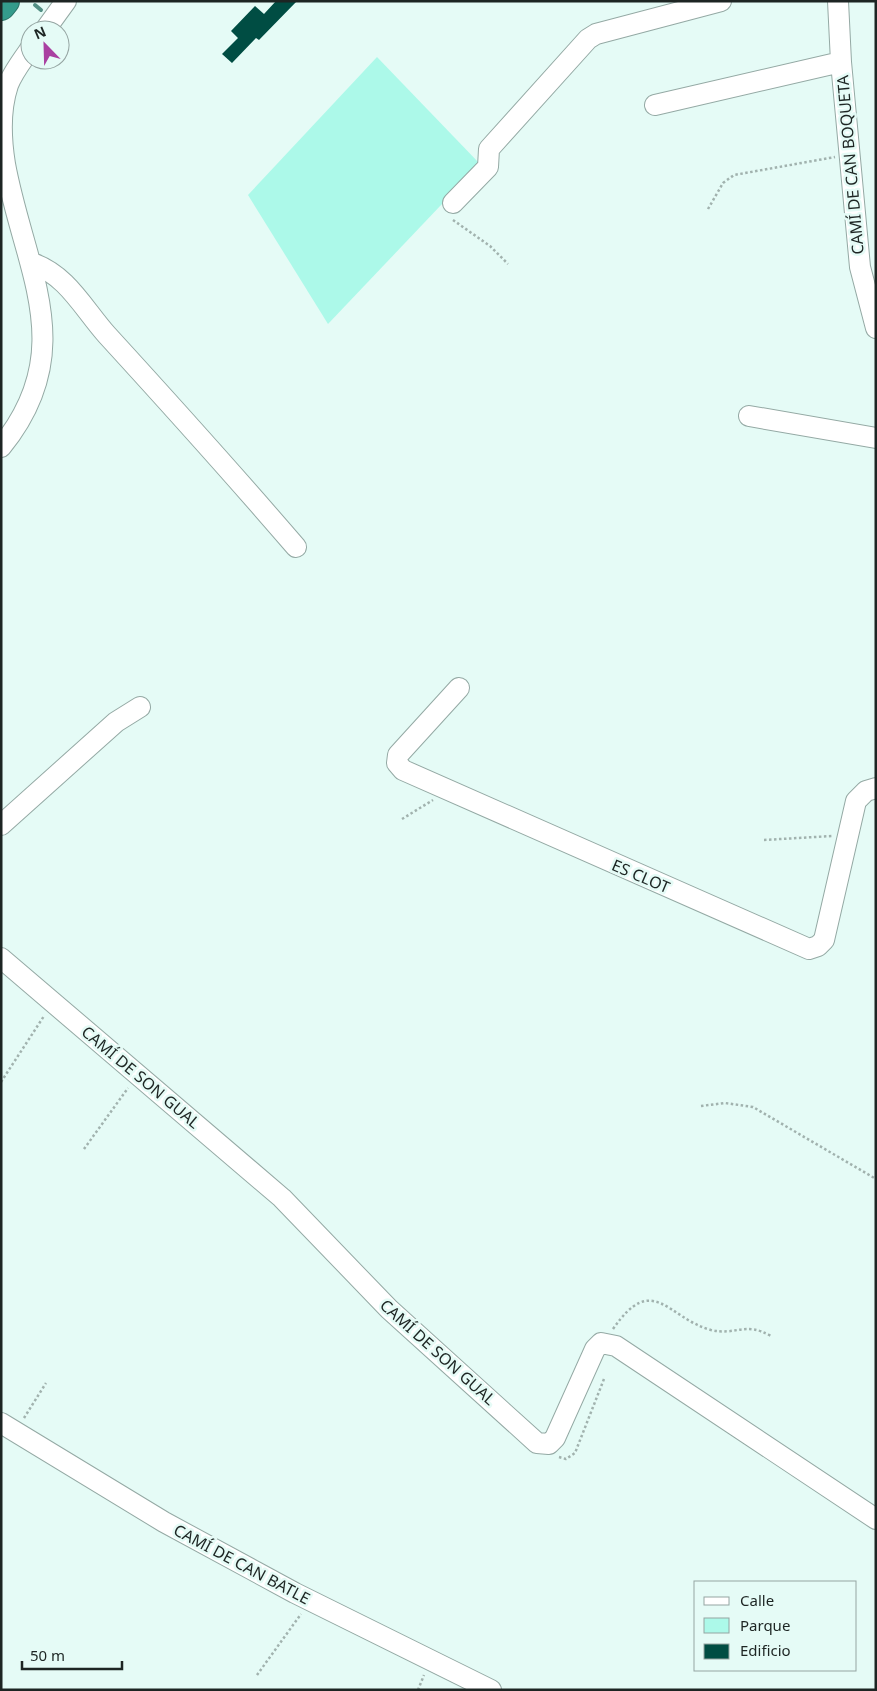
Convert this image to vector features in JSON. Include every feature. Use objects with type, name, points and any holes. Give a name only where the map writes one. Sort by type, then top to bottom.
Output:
[{"type":"highway","points":[[1,6],[5,1]]},
{"type":"street","points":[[52,20],[66,1]]},
{"type":"street","points":[[453,203],[488,167],[489,149],[592,36],[721,1]]},
{"type":"street","name":"CAMÍ DE CAN BOQUETA","points":[[838,1],[841,62],[860,267],[876,328]]},
{"type":"street","points":[[654,105],[841,62]]},
{"type":"street","points":[[1,447],[17,426],[28,403],[42,361],[44,332],[32,263],[8,181],[2,124],[8,86],[20,66]]},
{"type":"street","points":[[32,263],[47,268],[63,280],[105,332],[194,428],[296,547]]},
{"type":"street","points":[[749,416],[876,438]]},
{"type":"street","name":"ES CLOT","points":[[459,688],[401,752],[397,760],[403,770],[459,797],[809,949],[818,946],[824,940],[849,828],[858,797],[876,788]]},
{"type":"street","points":[[1,825],[116,722],[140,707]]},
{"type":"street","name":"CAMÍ DE SON GUAL","points":[[1,958],[282,1198],[389,1310],[537,1443],[549,1444]]},
{"type":"street","points":[[549,1444],[555,1438],[595,1349],[601,1343],[607,1343],[616,1346],[876,1519]]},
{"type":"street","name":"CAMÍ DE CAN BATLE","points":[[6,1431],[164,1522],[309,1599],[491,1690]]},
{"type":"path","points":[[708,209],[723,183],[734,176],[849,155]]},
{"type":"path","points":[[453,203],[449,212],[453,220],[490,246],[508,264]]},
{"type":"path","points":[[402,819],[433,800],[459,797]]},
{"type":"path","points":[[764,840],[839,835],[849,828]]},
{"type":"path","points":[[1,1082],[53,1002]]},
{"type":"path","points":[[84,1150],[138,1074]]},
{"type":"path","points":[[702,1106],[725,1103],[754,1107],[876,1180]]},
{"type":"path","points":[[607,1343],[614,1327],[629,1309],[636,1304],[649,1300],[661,1303],[694,1323],[711,1330],[721,1332],[753,1328],[771,1336]]},
{"type":"path","points":[[549,1444],[554,1453],[561,1458],[566,1459],[575,1453],[604,1379]]},
{"type":"path","points":[[6,1431],[46,1383]]},
{"type":"path","points":[[257,1675],[301,1615],[309,1599]]},
{"type":"green space","points":[[377,57],[480,164],[328,324],[248,195]]},
{"type":"building","points":[[276,1],[297,1],[259,40],[256,38],[232,63],[222,54],[238,38],[231,31],[255,6],[264,14]]},
{"type":"waterway","points":[[35,5],[41,10]]}]
